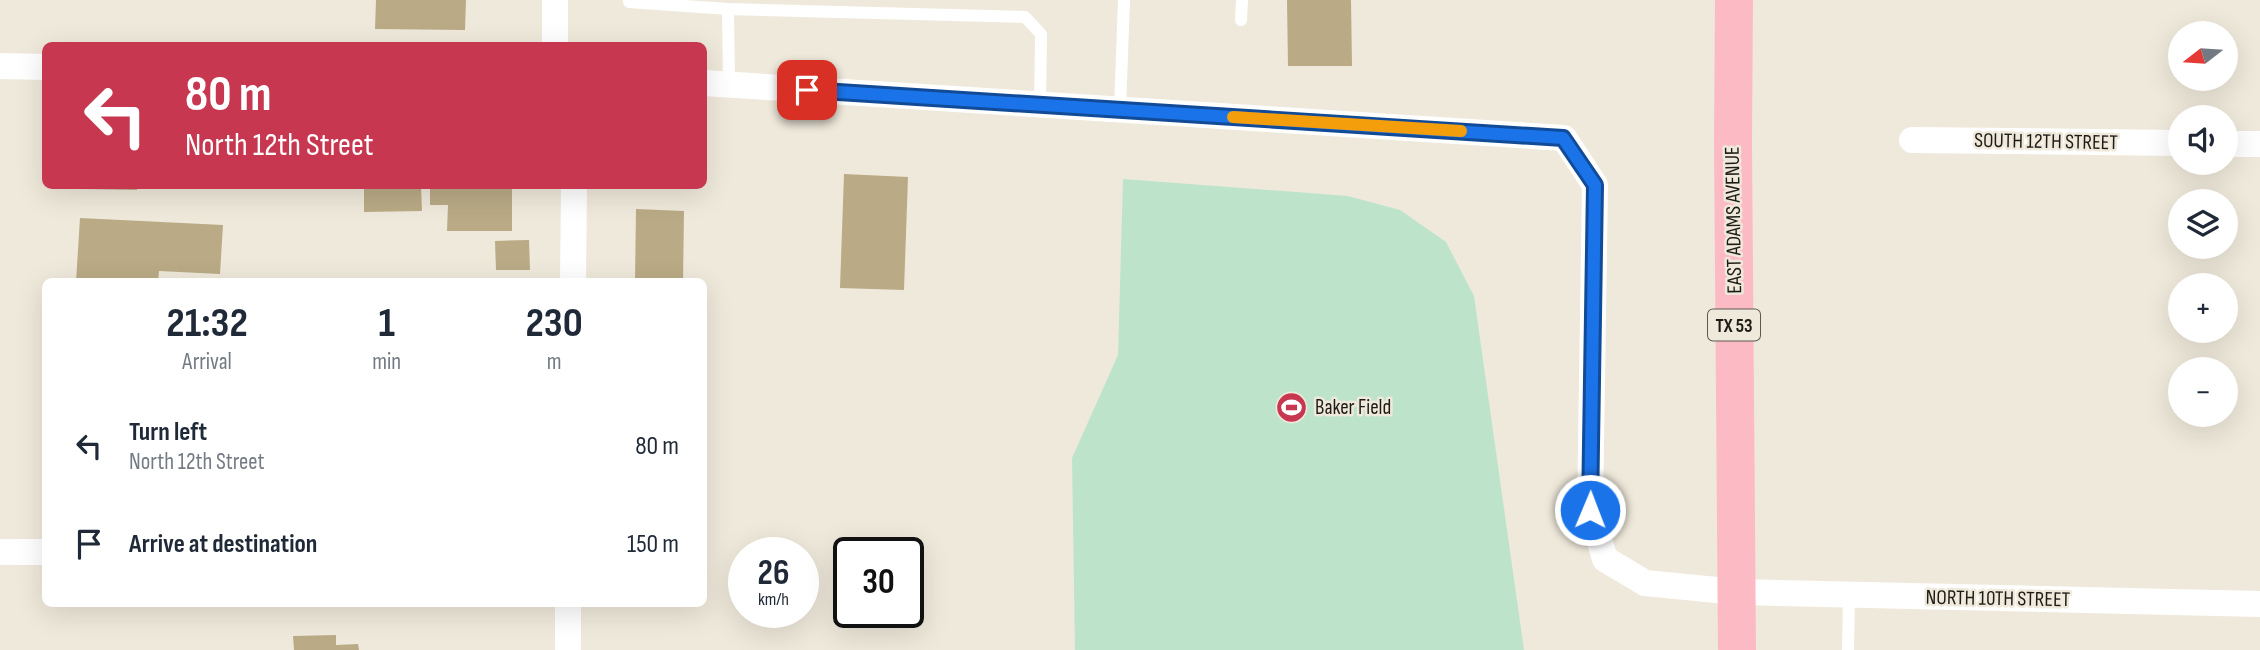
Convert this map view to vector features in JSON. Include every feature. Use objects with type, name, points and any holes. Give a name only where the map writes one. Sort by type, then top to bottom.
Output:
[{"type":"main road","name":"EAST ADAMS AVENUE","points":[[1734,0],[1732,142],[1737,650]]},
{"type":"street","points":[[555,0],[555,42]]},
{"type":"street","points":[[0,66],[42,67]]},
{"type":"street","points":[[716,84],[1119,110]]},
{"type":"street","name":"NORTH 10TH STREET","points":[[1119,110],[1563,138],[1595,185],[1590,510],[1605,559],[1645,583],[1737,592],[2260,604]]},
{"type":"street","name":"SOUTH 12TH STREET","points":[[1912,139],[2168,143]]},
{"type":"street","points":[[2238,144],[2260,144]]},
{"type":"street","points":[[573,278],[575,189]]},
{"type":"street","points":[[0,552],[42,552]]},
{"type":"street","points":[[568,607],[568,650]]},
{"type":"lane","points":[[629,0],[728,9],[1025,17],[1041,34],[1040,105]]},
{"type":"lane","points":[[1119,110],[1124,0]]},
{"type":"lane","points":[[1241,20],[1242,0]]},
{"type":"lane","points":[[716,84],[728,9]]},
{"type":"lane","points":[[1848,650],[1849,594]]},
{"type":"green space","name":"Baker Field","points":[[1123,179],[1348,196],[1400,210],[1446,242],[1474,296],[1524,650],[1075,650],[1072,458],[1118,355]]},
{"type":"building","points":[[376,0],[466,0],[465,30],[375,29]]},
{"type":"building","points":[[1287,0],[1351,0],[1352,66],[1288,66]]},
{"type":"building","points":[[844,174],[908,177],[904,290],[840,288]]},
{"type":"building","points":[[364,189],[421,189],[422,211],[364,212]]},
{"type":"building","points":[[430,189],[512,189],[512,231],[447,231],[448,205],[430,205]]},
{"type":"building","points":[[636,209],[684,211],[683,278],[635,278]]},
{"type":"building","points":[[80,218],[223,225],[220,274],[159,271],[158,278],[76,278]]},
{"type":"building","points":[[529,240],[530,270],[496,270],[495,241]]},
{"type":"building","points":[[336,635],[336,645],[358,644],[359,650],[294,650],[293,636]]},
{"type":"slow traffic","points":[[1233,117],[1461,131]]},
{"type":"place","name":"Baker Field","points":[[1292,407]]},
{"type":"route","points":[[807,90],[1563,138],[1595,185],[1590,510]]}]
